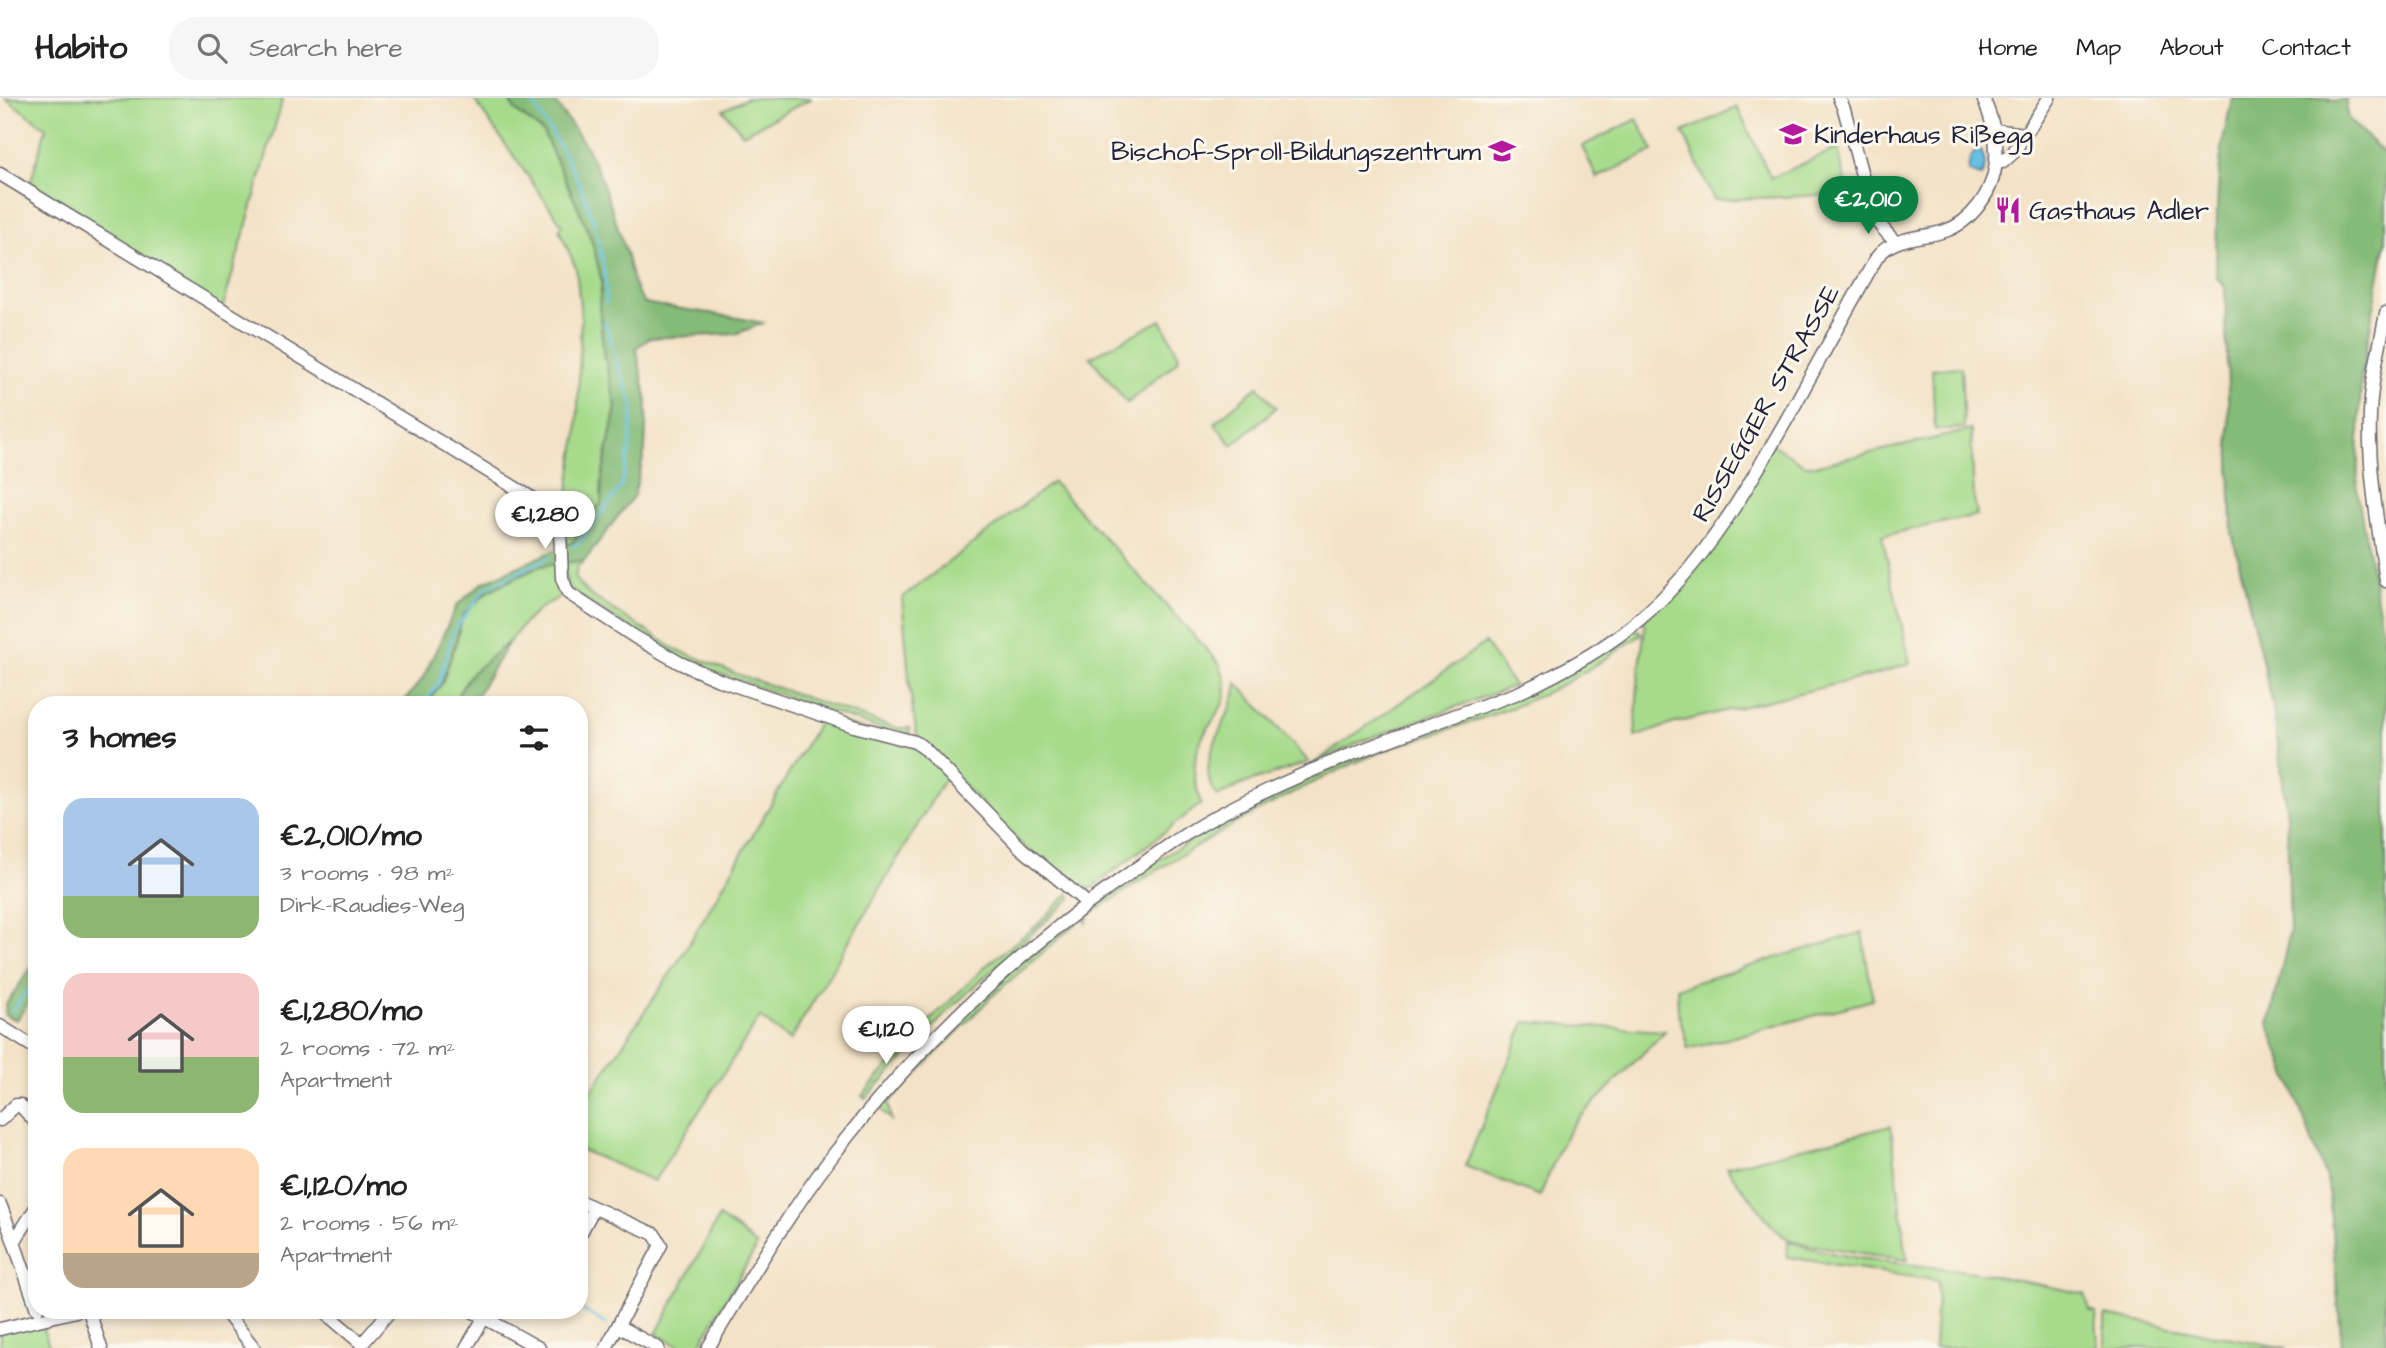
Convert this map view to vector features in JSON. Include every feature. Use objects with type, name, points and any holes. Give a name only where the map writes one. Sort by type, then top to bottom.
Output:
[{"type":"street","points":[[1839,98],[1872,212],[1895,242],[1944,231],[1962,223],[1985,197],[1995,175],[1997,162],[1994,130],[1983,98]]},
{"type":"street","points":[[1997,162],[2009,158],[2049,98]]},
{"type":"street","points":[[1994,130],[2025,134]]},
{"type":"street","points":[[0,174],[550,509],[560,531],[562,578],[568,593],[635,638],[680,663],[719,680],[854,726],[915,742],[924,748],[1021,848],[1087,903]]},
{"type":"street","name":"RISSEGGER STRASSE","points":[[708,1348],[775,1240],[832,1157],[872,1107],[955,1018],[1012,964],[1087,903],[1161,850],[1214,817],[1371,746],[1518,693],[1580,661],[1643,617],[1687,572],[1720,529],[1772,444],[1877,257],[1895,242]]},
{"type":"street","points":[[2386,313],[2375,368],[2370,413],[2372,474],[2386,581]]},
{"type":"street","points":[[0,1026],[28,1043]]},
{"type":"street","points":[[0,1120],[16,1105],[20,1105],[28,1114]]},
{"type":"street","points":[[0,1204],[28,1283]]},
{"type":"street","points":[[588,1205],[654,1234],[661,1245],[606,1348]]},
{"type":"street","points":[[588,1219],[594,1208]]},
{"type":"street","points":[[14,1242],[28,1220]]},
{"type":"street","points":[[0,1329],[28,1317]]},
{"type":"street","points":[[92,1319],[101,1348]]},
{"type":"street","points":[[231,1319],[254,1348]]},
{"type":"street","points":[[332,1319],[362,1344],[383,1319]]},
{"type":"street","points":[[466,1348],[483,1319]]},
{"type":"street","points":[[486,1319],[539,1348]]},
{"type":"street","points":[[618,1326],[658,1348]]},
{"type":"green space","points":[[5,98],[283,98],[222,310],[28,191],[46,128]]},
{"type":"green space","points":[[473,98],[508,98],[515,110],[543,132],[582,216],[593,245],[602,282],[599,303],[603,349],[616,407],[602,477],[601,503],[573,542],[562,546],[557,521],[565,512],[577,435],[581,316],[576,268],[559,229],[562,225]]},
{"type":"green space","points":[[508,98],[553,98],[581,138],[604,188],[634,285],[644,303],[763,323],[736,334],[650,338],[636,348],[647,401],[645,450],[634,495],[585,560],[540,566],[488,591],[463,615],[442,683],[433,696],[408,696],[423,678],[457,605],[482,583],[573,542],[601,503],[602,477],[616,407],[603,349],[599,303],[602,282],[593,245],[582,216],[543,132],[515,110]]},
{"type":"green space","points":[[747,98],[812,98],[743,134],[723,110]]},
{"type":"green space","points":[[2233,98],[2329,98],[2330,101],[2346,99],[2348,119],[2386,155],[2386,241],[2361,378],[2357,491],[2386,648],[2386,1348],[2342,1348],[2328,1184],[2269,1025],[2290,931],[2287,814],[2273,706],[2232,532],[2225,287],[2216,277],[2220,164]]},
{"type":"green space","points":[[1737,107],[1771,178],[1838,148],[1846,187],[1825,195],[1714,200],[1683,132]]},
{"type":"green space","points":[[1637,119],[1653,151],[1597,178],[1582,146]]},
{"type":"green space","points":[[1161,320],[1179,356],[1178,361],[1127,403],[1090,357]]},
{"type":"green space","points":[[1961,367],[1964,428],[1935,430],[1932,369]]},
{"type":"green space","points":[[1258,386],[1276,408],[1232,445],[1214,423]]},
{"type":"green space","points":[[1971,430],[1977,515],[1882,536],[1910,663],[1878,674],[1675,723],[1635,737],[1645,626],[1643,617],[1687,572],[1772,444],[1805,465],[1817,465]]},
{"type":"green space","points":[[1053,482],[1218,662],[1226,691],[1224,702],[1200,742],[1196,756],[1196,786],[1201,804],[1082,893],[1021,844],[920,741],[910,690],[902,598]]},
{"type":"green space","points":[[585,560],[577,567],[575,579],[590,595],[675,649],[734,673],[895,728],[910,728],[909,737],[677,659],[568,588],[564,563]]},
{"type":"green space","points":[[562,563],[565,594],[528,619],[509,642],[471,674],[457,696],[433,696],[442,683],[463,615],[488,591],[540,566]]},
{"type":"green space","points":[[1632,630],[1638,630],[1642,634],[1547,692],[1491,715],[1366,758],[1258,811],[1121,893],[1088,916],[1086,923],[1082,915],[1154,862],[1253,805],[1329,769],[1469,716]]},
{"type":"green space","points":[[509,642],[476,696],[457,696],[471,674]]},
{"type":"green space","points":[[1485,643],[1514,686],[1362,741],[1313,764]]},
{"type":"green space","points":[[1237,683],[1309,762],[1243,784],[1217,797],[1210,783],[1208,768]]},
{"type":"green space","points":[[822,717],[913,744],[947,775],[790,1041],[760,1017],[654,1181],[588,1153],[588,1096],[683,954]]},
{"type":"green space","points":[[1069,893],[1071,898],[952,1007],[866,1098],[862,1096],[918,1032],[987,965],[1036,926]]},
{"type":"green space","points":[[1075,921],[1078,922],[992,996],[888,1103],[891,1120],[880,1106],[918,1059],[993,985]]},
{"type":"green space","points":[[1862,932],[1873,1000],[1688,1049],[1678,1010],[1677,988]]},
{"type":"green space","points":[[28,972],[28,1002],[17,1020],[5,1015],[6,1004]]},
{"type":"green space","points":[[1525,1022],[1665,1031],[1573,1124],[1559,1149],[1540,1196],[1465,1166]]},
{"type":"green space","points":[[1891,1126],[1907,1260],[1806,1244],[1786,1238],[1774,1228],[1726,1167]]},
{"type":"green space","points":[[719,1217],[757,1246],[698,1348],[683,1348],[656,1334]]},
{"type":"green space","points":[[1788,1241],[1850,1257],[1974,1272],[2085,1294],[2090,1311],[2096,1313],[2098,1348],[1934,1348],[1938,1281],[1787,1257]]},
{"type":"green space","points":[[2105,1315],[2287,1348],[2105,1348]]},
{"type":"green space","points":[[40,1320],[50,1348],[0,1348],[0,1330]]},
{"type":"water","points":[[1978,150],[1984,157],[1985,164],[1981,176],[1969,172],[1970,160]]},
{"type":"waterway","points":[[528,98],[558,144],[583,194],[600,248],[606,303]]},
{"type":"waterway","points":[[573,546],[578,544],[621,487],[630,448],[633,404],[618,367],[605,321]]},
{"type":"waterway","points":[[430,696],[438,685],[454,631],[485,589],[549,557]]},
{"type":"waterway","points":[[12,1011],[28,989]]},
{"type":"waterway","points":[[588,1313],[607,1325]]},
{"type":"place","name":"Kinderhaus Rißegg","points":[[1793,134]]},
{"type":"place","name":"Bischof-Sproll-Bildungszentrum","points":[[1502,151]]},
{"type":"place","name":"Gasthaus Adler","points":[[2008,210]]}]
